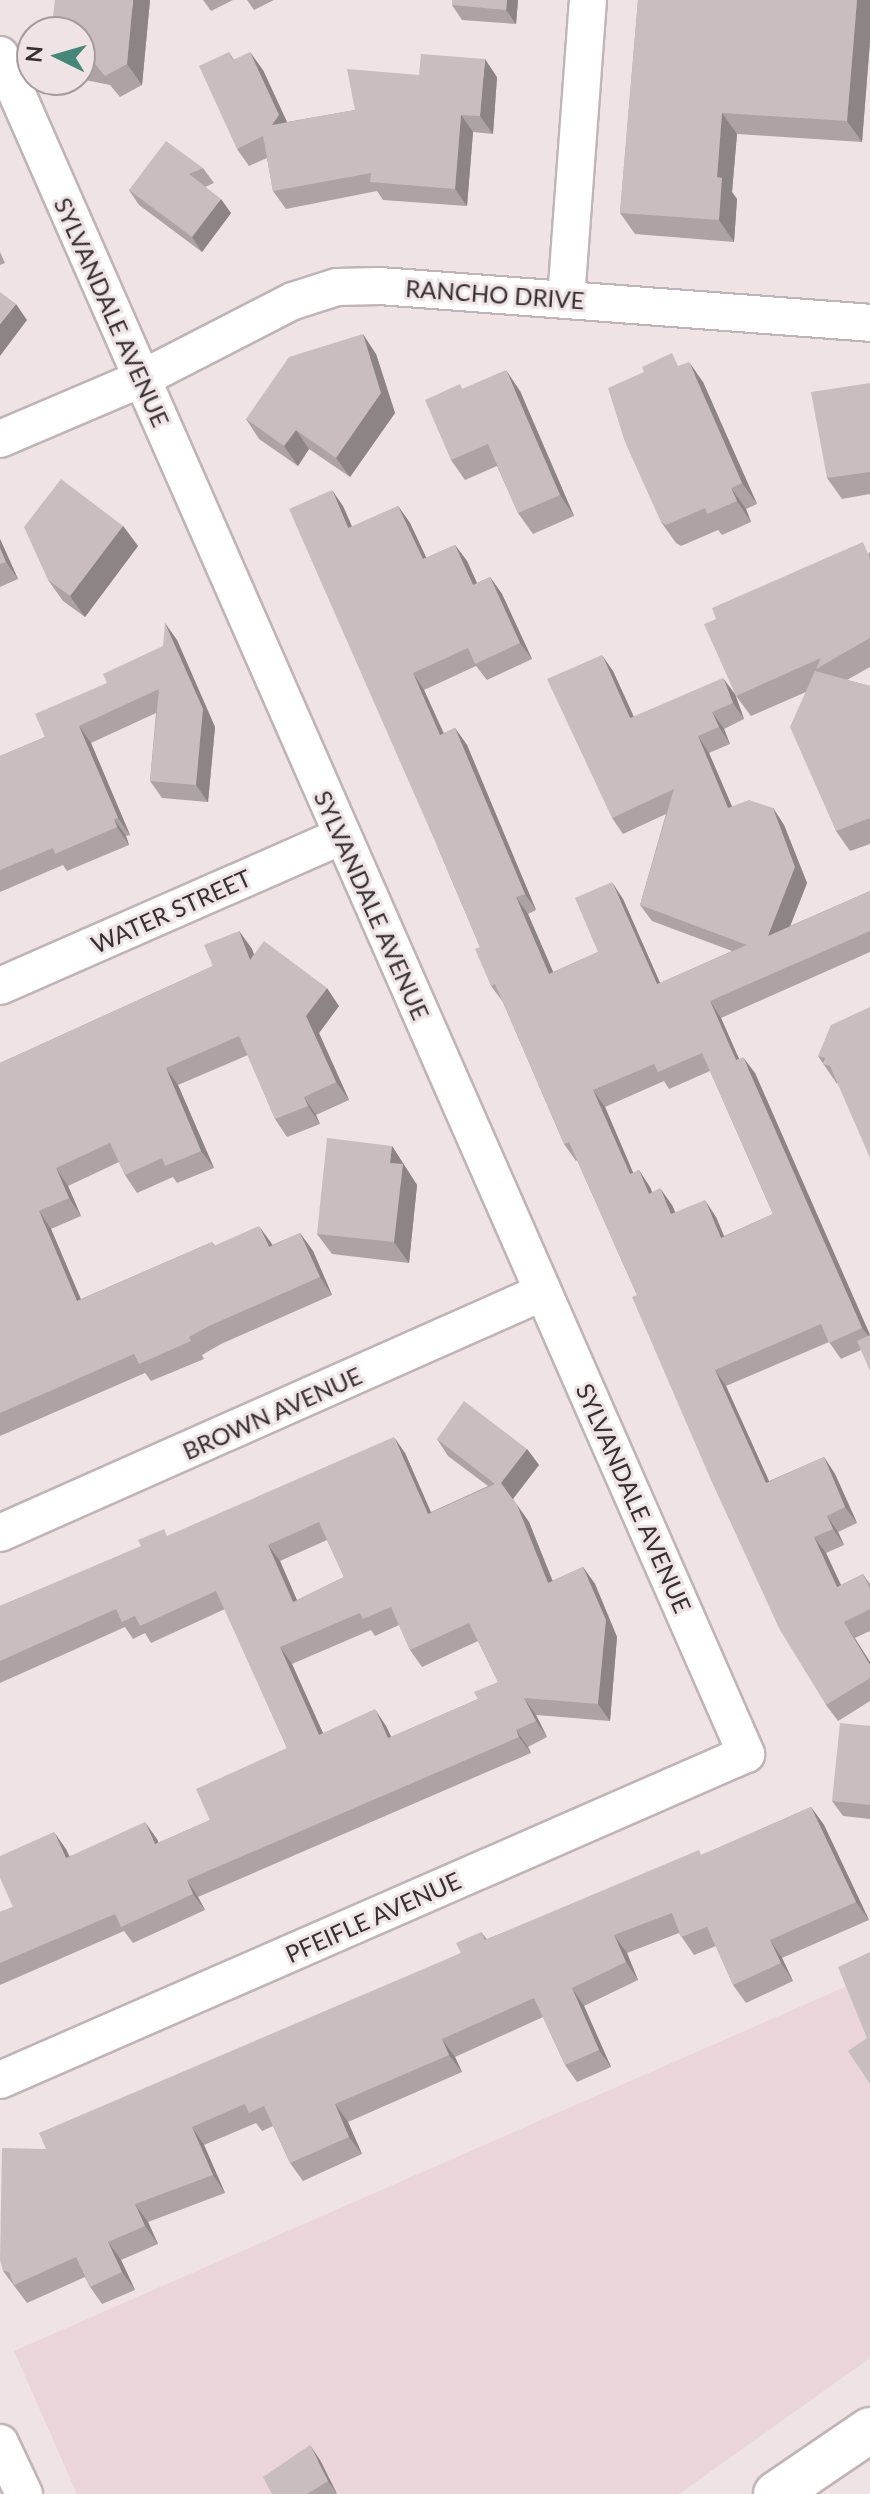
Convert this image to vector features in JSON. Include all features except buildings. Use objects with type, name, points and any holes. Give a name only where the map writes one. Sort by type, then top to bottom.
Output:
[{"type":"main road","points":[[776,2494],[870,2430]]},
{"type":"street","points":[[566,299],[588,0]]},
{"type":"street","name":"SYLVANDALE AVENUE","points":[[0,55],[746,1754]]},
{"type":"street","name":"RANCHO DRIVE","points":[[0,439],[141,379],[293,301],[337,287],[380,286],[870,323]]},
{"type":"street","name":"WATER STREET","points":[[0,986],[342,836]]},
{"type":"street","name":"BROWN AVENUE","points":[[0,1533],[543,1292]]},
{"type":"street","name":"PFEIFLE AVENUE","points":[[0,2080],[746,1754]]},
{"type":"street","points":[[0,2443],[24,2494]]},
{"type":"shaded area","points":[[870,1976],[870,2358],[679,2494],[77,2494],[14,2351]]}]
